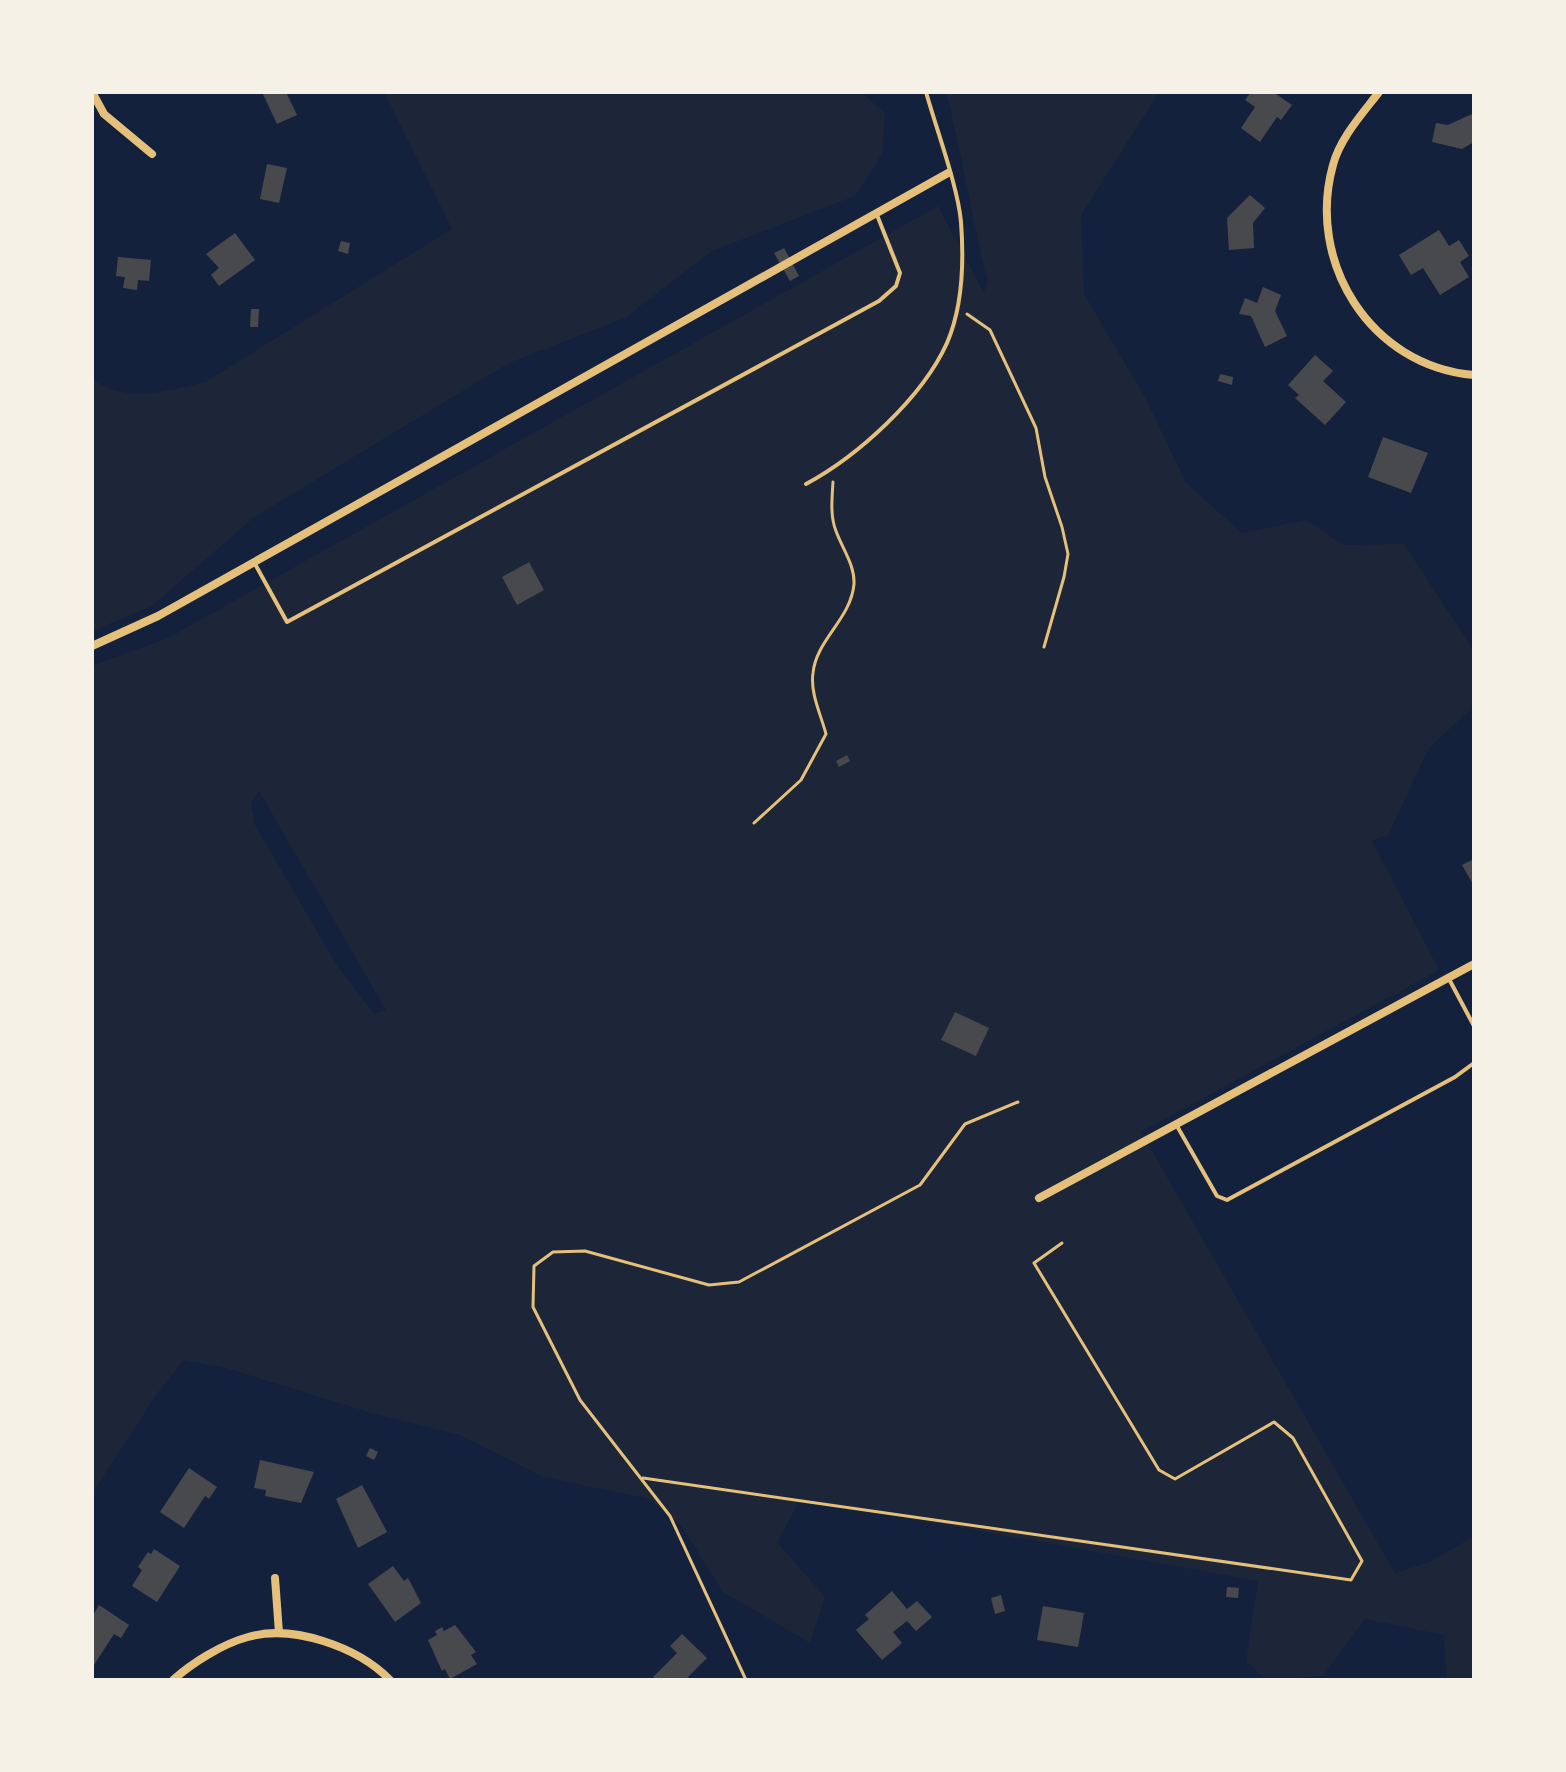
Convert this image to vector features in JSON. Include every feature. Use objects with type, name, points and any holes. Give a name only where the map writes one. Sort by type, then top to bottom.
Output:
[{"type":"street","points":[[92,92],[104,114],[152,154]]},
{"type":"street","points":[[1379,92],[1357,121],[1334,161],[1325,202],[1329,249],[1345,290],[1362,317],[1425,364],[1474,375]]},
{"type":"street","points":[[92,646],[158,616],[948,173]]},
{"type":"street","points":[[1039,1198],[1474,964]]},
{"type":"street","points":[[275,1578],[279,1633]]},
{"type":"street","points":[[173,1680],[210,1654],[248,1637],[279,1633],[335,1646],[376,1665],[390,1680]]},
{"type":"lane","points":[[806,484],[841,464],[865,445],[918,386],[947,343],[962,284],[961,219],[926,92]]},
{"type":"lane","points":[[254,562],[287,622],[879,301],[896,286],[900,273],[876,213]]},
{"type":"lane","points":[[1448,978],[1474,1026]]},
{"type":"lane","points":[[1176,1124],[1217,1196],[1227,1200],[1455,1077],[1474,1063]]},
{"type":"path","points":[[955,310],[974,317],[990,330],[1036,428],[1068,554],[1044,647]]},
{"type":"path","points":[[754,823],[801,780],[826,734],[813,687],[813,672],[818,655],[850,604],[854,581],[846,550],[836,531],[831,504],[833,482],[841,464]]},
{"type":"path","points":[[746,1680],[670,1516],[580,1400],[533,1307],[534,1266],[553,1252],[585,1251],[709,1285],[739,1282],[920,1185],[965,1124],[1018,1102]]},
{"type":"path","points":[[643,1478],[1351,1580],[1362,1561],[1293,1438],[1274,1422],[1175,1479],[1159,1470],[1034,1263],[1062,1243]]},
{"type":"shaded area","points":[[384,92],[861,92],[885,113],[882,154],[855,196],[712,251],[625,318],[509,363],[253,518],[152,606],[92,631],[92,379],[105,387],[133,393],[162,392],[205,382],[452,229]]},
{"type":"shaded area","points":[[946,92],[1159,92],[1081,215],[1084,294],[1146,399],[1186,483],[1242,533],[1306,520],[1343,545],[1404,544],[1472,648],[1474,706],[1429,748],[1388,835],[1372,841],[1439,970],[1141,1132],[1395,1573],[1432,1561],[1474,1536],[1474,1680],[1447,1680],[1444,1635],[1365,1619],[1323,1676],[1266,1680],[1246,1661],[1258,1581],[796,1498],[797,1506],[777,1542],[825,1597],[810,1643],[723,1592],[682,1527],[650,1499],[543,1477],[460,1435],[368,1412],[226,1368],[184,1360],[156,1395],[92,1494],[92,666],[170,637],[938,206],[984,293],[987,280]],"holes":[[[259,791],[386,1010],[374,1014],[336,964],[255,825],[251,803]]]},
{"type":"building","points":[[262,92],[286,92],[297,115],[277,124]]},
{"type":"building","points":[[1251,92],[1273,92],[1292,105],[1281,120],[1277,117],[1260,142],[1241,128],[1255,107],[1245,100]]},
{"type":"building","points":[[1474,113],[1474,142],[1462,149],[1432,142],[1436,123],[1448,125]]},
{"type":"building","points":[[267,164],[287,168],[279,203],[260,199]]},
{"type":"building","points":[[1250,195],[1265,208],[1253,223],[1254,248],[1229,250],[1227,218]]},
{"type":"building","points":[[1439,230],[1449,246],[1459,240],[1469,256],[1460,262],[1469,277],[1440,295],[1423,268],[1411,275],[1399,255]]},
{"type":"building","points":[[235,233],[255,260],[219,286],[211,275],[219,268],[206,254]]},
{"type":"building","points":[[341,241],[350,243],[348,254],[338,251]]},
{"type":"building","points":[[784,248],[799,276],[790,281],[774,253]]},
{"type":"building","points":[[118,257],[151,260],[149,281],[138,280],[137,290],[123,288],[125,277],[116,276]]},
{"type":"building","points":[[1263,287],[1281,295],[1275,311],[1287,336],[1265,347],[1251,316],[1239,314],[1245,298],[1257,303]]},
{"type":"building","points":[[251,309],[259,309],[258,327],[250,327]]},
{"type":"building","points":[[1315,355],[1333,371],[1323,381],[1346,402],[1325,425],[1295,398],[1299,395],[1288,385]]},
{"type":"building","points":[[1220,374],[1233,377],[1232,385],[1218,381]]},
{"type":"building","points":[[1383,437],[1428,453],[1411,493],[1368,477]]},
{"type":"building","points":[[529,562],[544,590],[517,605],[502,577]]},
{"type":"building","points":[[847,755],[850,761],[839,767],[836,761]]},
{"type":"building","points":[[1474,859],[1474,886],[1462,865]]},
{"type":"building","points":[[955,1012],[989,1028],[976,1056],[941,1040]]},
{"type":"building","points":[[370,1448],[378,1452],[374,1460],[366,1456]]},
{"type":"building","points":[[260,1460],[314,1472],[301,1503],[265,1496],[266,1490],[254,1488]]},
{"type":"building","points":[[189,1468],[217,1487],[209,1499],[205,1496],[184,1528],[160,1512]]},
{"type":"building","points":[[362,1485],[387,1532],[358,1548],[336,1499]]},
{"type":"building","points":[[154,1549],[180,1566],[157,1602],[132,1586],[142,1570],[138,1567],[148,1552],[151,1554]]},
{"type":"building","points":[[393,1566],[404,1581],[408,1578],[421,1603],[395,1622],[368,1584]]},
{"type":"building","points":[[1227,1587],[1239,1588],[1238,1598],[1226,1597]]},
{"type":"building","points":[[892,1591],[907,1609],[917,1601],[932,1617],[916,1631],[907,1621],[893,1632],[902,1643],[882,1660],[856,1630],[869,1619],[865,1615]]},
{"type":"building","points":[[1001,1595],[1005,1611],[995,1614],[991,1598]]},
{"type":"building","points":[[99,1605],[129,1625],[121,1638],[114,1634],[94,1665],[92,1617]]},
{"type":"building","points":[[1043,1606],[1084,1613],[1078,1647],[1037,1640]]},
{"type":"building","points":[[455,1625],[476,1652],[471,1655],[477,1664],[450,1679],[445,1669],[442,1671],[428,1640],[437,1635],[435,1631],[442,1627],[444,1631]]},
{"type":"building","points":[[682,1634],[707,1658],[688,1677],[692,1680],[656,1680],[653,1677],[677,1653],[670,1646]]}]
